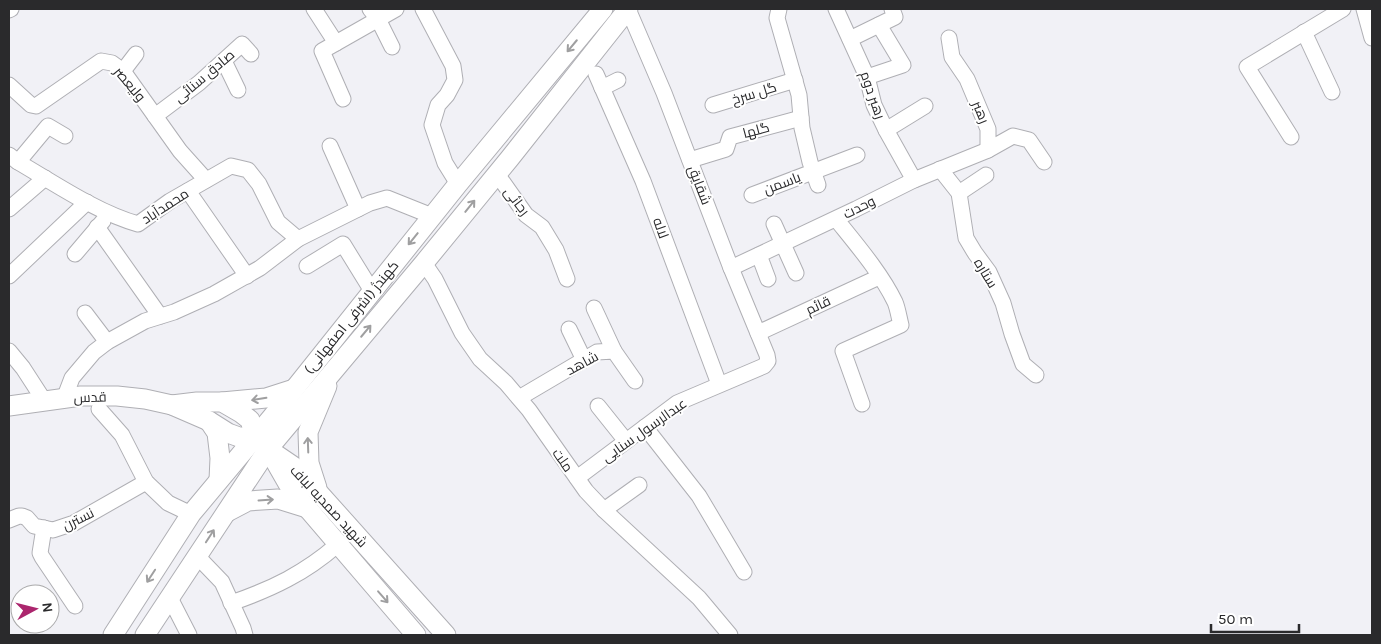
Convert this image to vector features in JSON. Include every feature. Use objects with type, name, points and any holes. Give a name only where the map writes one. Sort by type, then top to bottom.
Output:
[{"type":"main road","name":"کهندژ (اشرفی اصفهانی)","points":[[145,635],[225,512],[261,443],[294,389],[458,184],[604,9]]},
{"type":"main road","name":"کهندژ (اشرفی اصفهانی)","points":[[113,635],[191,514],[219,480],[261,443],[335,368],[497,174],[628,9]]},
{"type":"main road","points":[[318,492],[309,463],[308,432],[335,368]]},
{"type":"main road","points":[[172,405],[266,398],[294,389]]},
{"type":"main road","name":"قدس","points":[[9,406],[81,396],[118,396],[172,405]]},
{"type":"main road","points":[[222,402],[242,412],[250,420],[261,443]]},
{"type":"main road","points":[[172,405],[209,421],[228,433],[261,443]]},
{"type":"main road","points":[[209,421],[217,432],[220,458],[219,480]]},
{"type":"main road","name":"شهید صمدیه لباف","points":[[261,443],[293,466],[446,635]]},
{"type":"main road","name":"شهید صمدیه لباف","points":[[261,443],[291,489],[416,635]]},
{"type":"main road","points":[[225,512],[248,501],[278,500],[307,508]]},
{"type":"main road","points":[[362,573],[377,558]]},
{"type":"street","points":[[314,9],[336,43]]},
{"type":"street","points":[[343,99],[322,51],[336,43],[374,14],[396,9]]},
{"type":"street","points":[[423,9],[453,66],[455,80],[447,95],[438,105],[432,125],[445,163],[458,184]]},
{"type":"street","name":"شقایق","points":[[628,9],[664,93],[768,361]]},
{"type":"street","points":[[779,9],[777,18],[799,95],[802,128],[816,178]]},
{"type":"street","name":"رهبر دوم","points":[[836,9],[867,77],[874,104],[914,180]]},
{"type":"street","points":[[850,39],[895,17],[892,9]]},
{"type":"street","points":[[1291,137],[1248,67],[1343,9]]},
{"type":"street","points":[[1364,9],[1372,38]]},
{"type":"street","points":[[374,14],[392,47]]},
{"type":"street","points":[[867,77],[903,65],[879,25]]},
{"type":"street","points":[[1304,32],[1332,92]]},
{"type":"street","name":"رهبر","points":[[949,38],[952,56],[967,79],[988,129],[988,150]]},
{"type":"street","name":"صادق سنائی","points":[[155,116],[199,82],[242,44],[251,54]]},
{"type":"street","points":[[123,71],[136,54]]},
{"type":"street","name":"ولیعصر","points":[[9,85],[31,105],[36,106],[101,61],[112,63],[123,71],[180,151],[206,180]]},
{"type":"street","points":[[224,61],[238,90]]},
{"type":"street","name":"لاله","points":[[596,74],[643,181],[719,384]]},
{"type":"street","points":[[602,88],[618,80]]},
{"type":"street","name":"گل سرخ","points":[[713,105],[795,80]]},
{"type":"street","points":[[886,130],[925,106]]},
{"type":"street","name":"گلها","points":[[690,160],[726,149],[730,137],[801,118]]},
{"type":"street","points":[[13,159],[48,126],[65,136]]},
{"type":"street","points":[[988,150],[1013,136],[1030,140],[1044,162]]},
{"type":"street","points":[[330,146],[358,209]]},
{"type":"street","name":"وحدت","points":[[731,268],[914,180],[988,150]]},
{"type":"street","name":"یاسمن","points":[[752,194],[816,178],[857,155]]},
{"type":"street","name":"محمدآباد","points":[[13,159],[87,202],[127,221],[138,224],[170,201],[231,166],[248,170],[259,184],[278,222],[298,239]]},
{"type":"street","name":"ستاره","points":[[940,169],[959,193],[966,238],[988,272],[1003,303],[1023,364],[1036,375]]},
{"type":"street","name":"رجائی","points":[[497,174],[526,215],[542,227],[556,250],[566,279]]},
{"type":"street","points":[[959,193],[986,175]]},
{"type":"street","points":[[9,209],[46,178]]},
{"type":"street","points":[[188,191],[247,276]]},
{"type":"street","points":[[64,398],[72,378],[94,352],[107,342],[145,321],[174,312],[214,294],[260,268],[298,239],[370,203],[387,198],[432,216]]},
{"type":"street","points":[[9,276],[87,202]]},
{"type":"street","points":[[75,254],[109,213]]},
{"type":"street","points":[[836,219],[879,276],[895,303],[901,325],[843,351],[862,404]]},
{"type":"street","points":[[774,224],[796,273]]},
{"type":"street","points":[[97,227],[160,316]]},
{"type":"street","points":[[307,266],[343,244],[372,291]]},
{"type":"street","points":[[759,255],[768,278]]},
{"type":"street","name":"ملت","points":[[424,263],[435,279],[462,333],[480,359],[506,383],[529,410],[586,491],[699,598],[730,635]]},
{"type":"street","name":"قائم","points":[[758,334],[879,276]]},
{"type":"street","points":[[594,308],[614,351]]},
{"type":"street","points":[[84,314],[107,342]]},
{"type":"street","points":[[570,329],[584,360]]},
{"type":"street","points":[[9,351],[24,368],[45,402]]},
{"type":"street","name":"شاهد","points":[[519,398],[597,352],[614,351],[635,381]]},
{"type":"street","name":"عبدالرسول سنایی","points":[[577,478],[677,403],[764,366],[768,361]]},
{"type":"street","points":[[598,406],[626,441]]},
{"type":"street","points":[[99,409],[122,435],[146,482],[168,503],[191,514]]},
{"type":"street","points":[[645,427],[699,496],[744,572]]},
{"type":"street","name":"نسترن","points":[[9,520],[22,516],[27,518],[34,526],[53,530],[74,523],[146,482]]},
{"type":"street","points":[[604,510],[639,485]]},
{"type":"street","points":[[44,528],[40,553],[74,606]]},
{"type":"street","points":[[232,603],[292,578],[320,560],[337,545]]},
{"type":"street","points":[[197,556],[222,582],[245,635]]},
{"type":"street","points":[[170,598],[189,635]]}]
